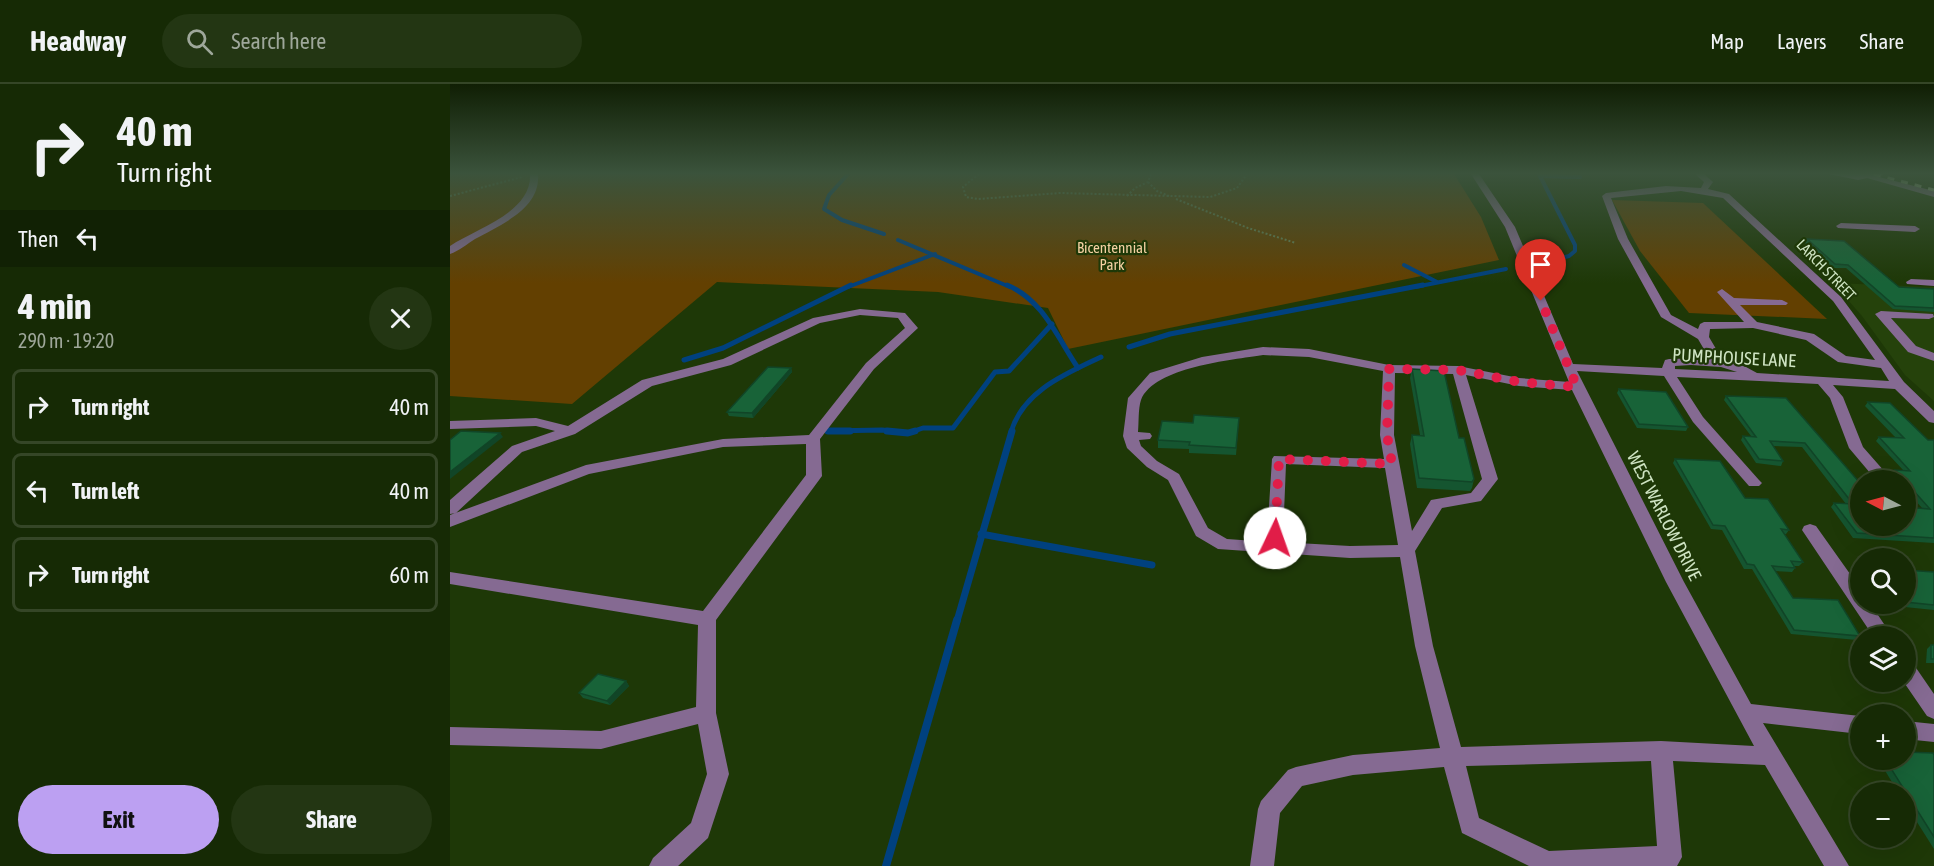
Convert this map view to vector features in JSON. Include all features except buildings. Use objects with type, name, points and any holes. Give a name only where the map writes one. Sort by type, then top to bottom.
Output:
[{"type":"street","points":[[450,251],[513,210]]},
{"type":"street","name":"WEST WARLOW DRIVE","points":[[1500,210],[1510,226],[1577,387],[1674,582],[1745,712],[1837,866]]},
{"type":"street","name":"LARCH STREET","points":[[1612,210],[1623,239],[1667,317],[1703,337]]},
{"type":"street","name":"LARCH STREET","points":[[1742,210],[1837,299],[1899,385],[1934,419]]},
{"type":"street","points":[[1841,226],[1915,229]]},
{"type":"street","points":[[1911,282],[1934,283]]},
{"type":"street","points":[[1753,325],[1725,296],[1782,303]]},
{"type":"street","points":[[450,508],[517,449],[570,431],[647,383],[727,362],[817,320],[860,312],[901,315],[912,328],[870,366],[813,439],[814,476],[707,620],[706,713],[718,774],[700,830],[661,866]]},
{"type":"street","points":[[1929,316],[1881,314],[1912,349],[1934,357]]},
{"type":"street","points":[[1717,361],[1703,337],[1704,326],[1753,325],[1810,337],[1842,359],[1884,365]]},
{"type":"street","points":[[1407,551],[1350,552],[1224,545],[1202,532],[1174,477],[1152,464],[1134,448],[1138,436],[1135,398],[1155,376],[1202,361],[1263,351],[1309,353],[1389,369],[1458,370],[1519,382],[1577,387]]},
{"type":"street","points":[[1754,483],[1698,419],[1668,372],[1669,363],[1694,360],[1717,361],[1738,367],[1755,377]]},
{"type":"street","name":"PUMPHOUSE LANE","points":[[1568,367],[1899,385]]},
{"type":"street","points":[[1389,369],[1387,435],[1407,551],[1424,646],[1470,825],[1548,863],[1670,856],[1661,751]]},
{"type":"street","points":[[1407,551],[1437,504],[1476,497],[1490,479],[1458,370]]},
{"type":"street","points":[[1822,381],[1836,397],[1856,448],[1875,470]]},
{"type":"street","points":[[451,424],[536,422],[570,431]]},
{"type":"street","points":[[450,521],[586,470],[723,443],[813,439]]},
{"type":"street","points":[[1275,538],[1279,459],[1392,464]]},
{"type":"street","points":[[1810,530],[1850,588]]},
{"type":"street","points":[[450,578],[707,620]]},
{"type":"street","points":[[1916,684],[1934,710]]},
{"type":"street","points":[[1745,712],[1850,723]]},
{"type":"street","points":[[450,736],[601,740],[706,713]]},
{"type":"street","points":[[1916,731],[1934,733]]},
{"type":"street","points":[[1262,866],[1269,809],[1296,777],[1353,765],[1454,757],[1661,751],[1771,756]]},
{"type":"path","points":[[1204,210],[1248,228],[1296,243]]},
{"type":"shaded area","points":[[1833,283],[1934,287],[1934,401],[1905,375],[1862,316]]},
{"type":"green space","name":"Bicentennial Park","points":[[450,210],[1477,210],[1499,260],[1068,349],[1048,308],[938,292],[717,282],[572,404],[450,396]]},
{"type":"green space","points":[[1618,210],[1711,210],[1827,319],[1689,313],[1640,251]]},
{"type":"waterway","points":[[826,210],[842,220],[884,234]]},
{"type":"waterway","points":[[1553,260],[1569,256],[1575,251],[1575,245],[1558,210]]},
{"type":"waterway","points":[[898,240],[933,255]]},
{"type":"waterway","points":[[848,287],[933,255]]},
{"type":"waterway","points":[[933,255],[1010,287]]},
{"type":"waterway","points":[[1404,265],[1437,282]]},
{"type":"waterway","points":[[1415,287],[1506,269]]},
{"type":"waterway","points":[[684,360],[723,348],[851,285]]},
{"type":"waterway","points":[[1007,285],[1030,300],[1051,325]]},
{"type":"waterway","points":[[1129,347],[1170,334],[1423,285]]},
{"type":"waterway","points":[[911,432],[923,428],[953,428],[995,372],[1009,371],[1051,325]]},
{"type":"waterway","points":[[1051,325],[1078,368]]},
{"type":"waterway","points":[[1078,368],[1101,357]]},
{"type":"waterway","points":[[1011,432],[1025,405],[1035,395],[1078,368]]},
{"type":"waterway","points":[[850,431],[828,431],[900,432]]},
{"type":"waterway","points":[[887,431],[908,433],[915,431]]},
{"type":"waterway","points":[[982,534],[1012,431]]},
{"type":"waterway","points":[[957,621],[982,534]]},
{"type":"waterway","points":[[982,534],[1152,565]]},
{"type":"waterway","points":[[886,866],[957,620]]},
{"type":"route","points":[[1275,538],[1279,459],[1392,464],[1387,435],[1389,369],[1458,370],[1519,382],[1577,387],[1541,301]]}]
